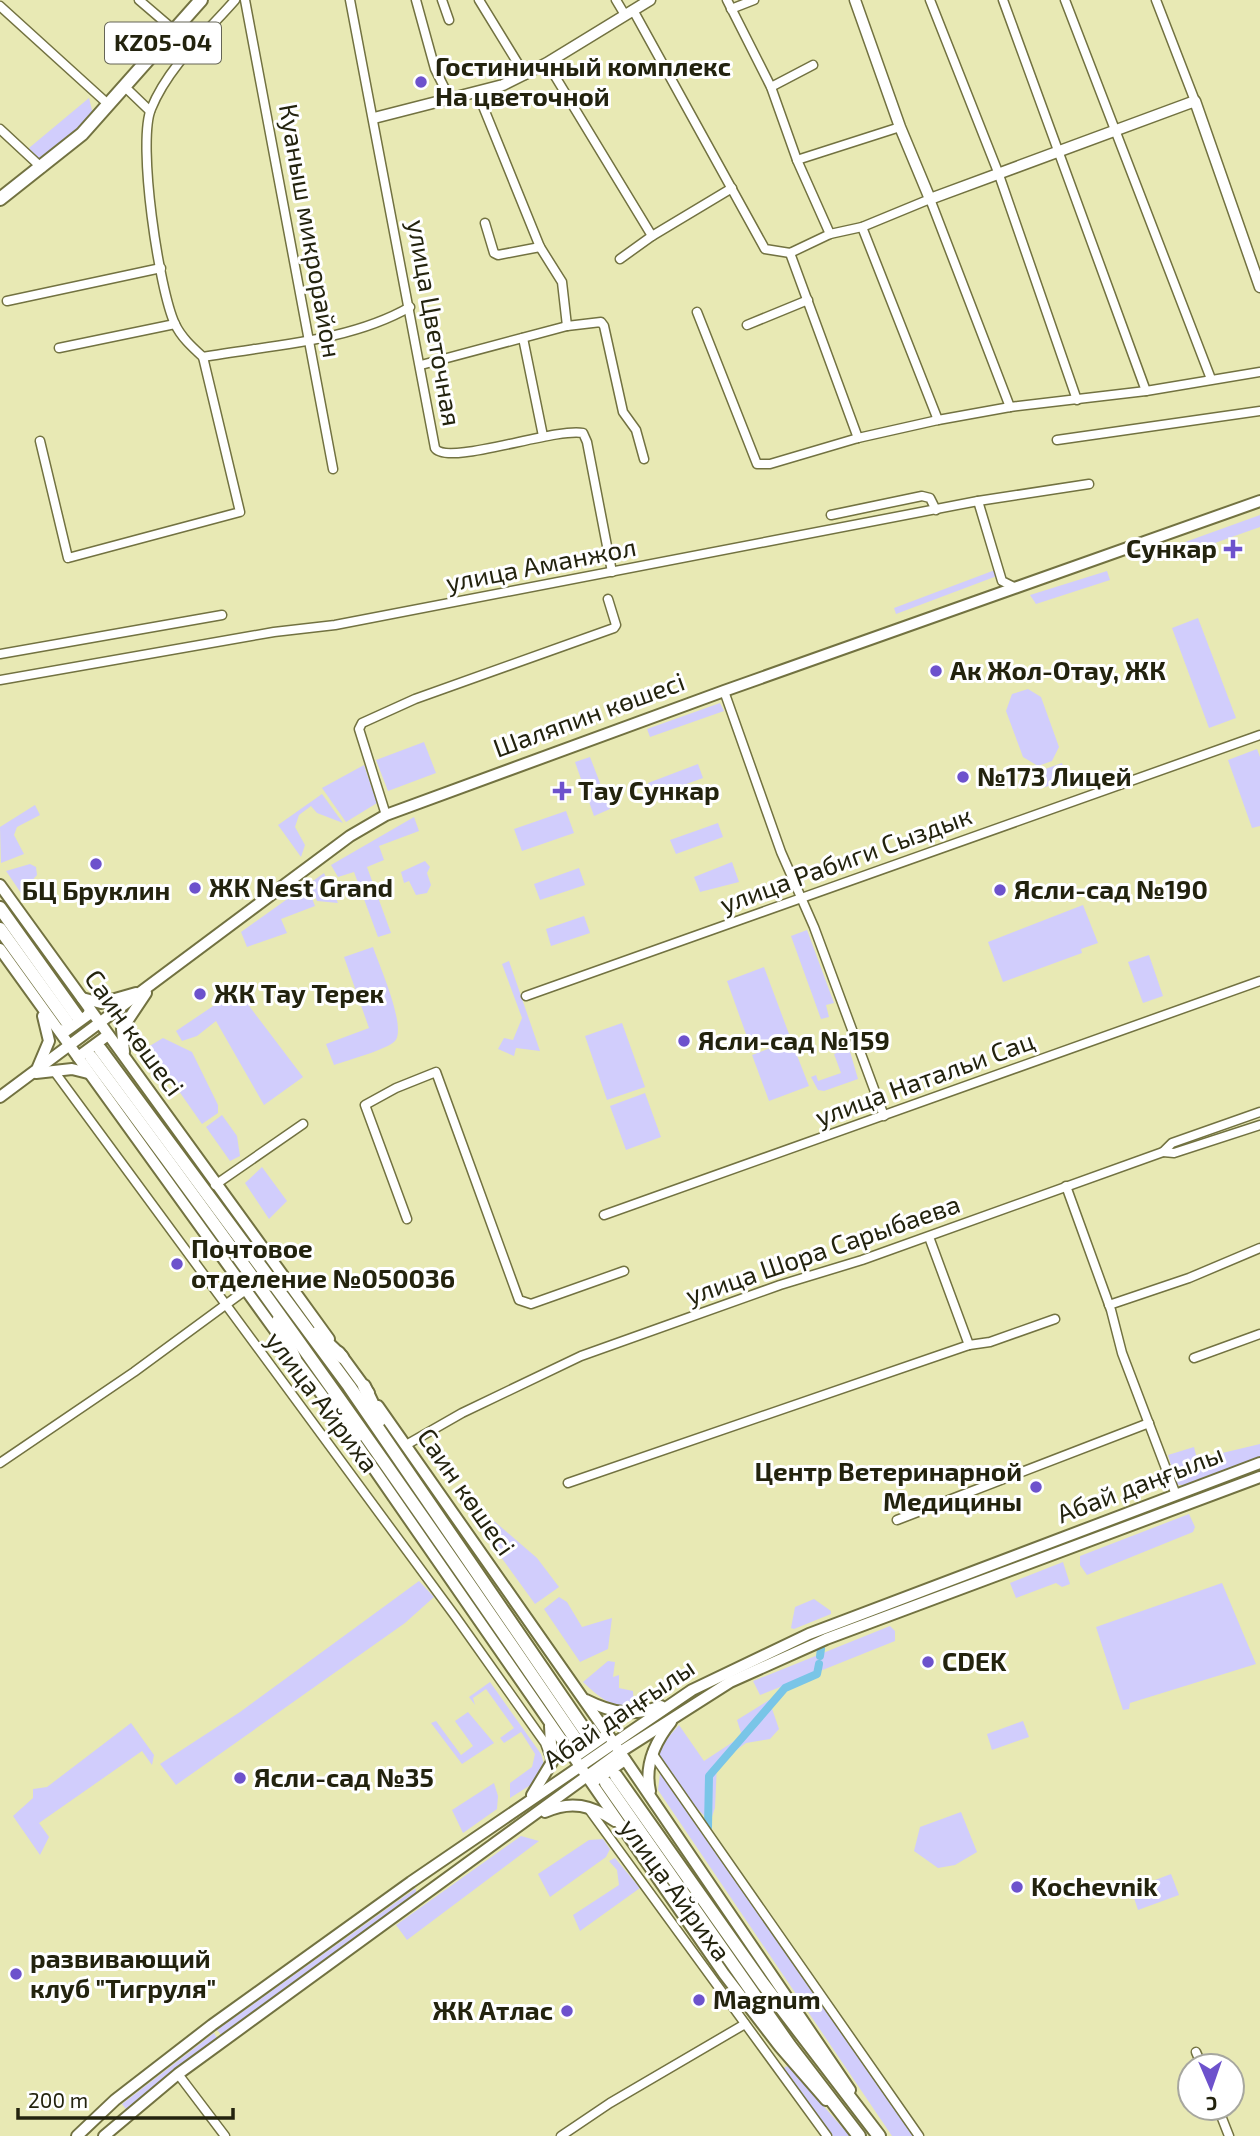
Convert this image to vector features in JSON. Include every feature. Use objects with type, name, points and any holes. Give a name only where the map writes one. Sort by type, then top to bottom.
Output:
[{"type":"main road","name":"KZ05-04","points":[[0,199],[82,134],[201,0]]},
{"type":"main road","name":"Шаляпин көшесі","points":[[0,1097],[149,989],[350,836],[386,815],[724,691],[1260,501]]},
{"type":"main road","name":"Саин көшесі","points":[[0,885],[406,1445],[617,1747],[880,2136]]},
{"type":"main road","name":"Саин көшесі","points":[[0,908],[67,1023],[71,1046],[90,1054],[291,1308],[398,1458],[591,1765],[620,1824],[719,1977],[809,2083],[843,2116]]},
{"type":"main road","name":"Саин көшесі","points":[[0,929],[67,1023]]},
{"type":"main road","name":"Саин көшесі","points":[[0,949],[34,998],[67,1023]]},
{"type":"main road","points":[[82,998],[96,1003],[109,1002],[149,989]]},
{"type":"main road","points":[[128,1065],[122,1045],[122,1029],[149,989]]},
{"type":"main road","points":[[33,1073],[48,1047],[49,1033],[34,998]]},
{"type":"main road","points":[[67,1023],[66,1031],[88,1015],[90,1010]]},
{"type":"main road","points":[[90,1054],[108,1035]]},
{"type":"main road","name":"Саин көшесі","points":[[90,1054],[88,1073],[332,1407],[548,1720],[591,1765],[880,2136]]},
{"type":"main road","name":"Саин көшесі","points":[[90,1054],[267,1295],[591,1765],[859,2136]]},
{"type":"main road","points":[[33,1073],[72,1069],[88,1073]]},
{"type":"main road","points":[[267,1295],[295,1359]]},
{"type":"main road","points":[[291,1308],[342,1357]]},
{"type":"main road","points":[[364,1386],[398,1458]]},
{"type":"main road","points":[[332,1407],[386,1464]]},
{"type":"main road","name":"Абай даңғылы","points":[[77,2136],[115,2100],[212,2025],[411,1882],[524,1804],[591,1765],[676,1707],[771,1650],[1260,1463]]},
{"type":"main road","name":"Абай даңғылы","points":[[676,1707],[826,1639],[1260,1477]]},
{"type":"main road","points":[[583,1699],[612,1712],[633,1713],[676,1707]]},
{"type":"main road","points":[[653,1800],[648,1779],[652,1753],[676,1707]]},
{"type":"main road","points":[[524,1804],[540,1785],[552,1762],[553,1742],[548,1720]]},
{"type":"main road","points":[[591,1765],[617,1747]]},
{"type":"main road","name":"Абай даңғылы","points":[[102,2136],[178,2074],[521,1824],[591,1765]]},
{"type":"main road","points":[[521,1824],[562,1806],[586,1806],[620,1824]]},
{"type":"main road","points":[[411,1882],[421,1887],[422,1895]]},
{"type":"main road","points":[[115,2100],[119,2110],[126,2115]]},
{"type":"main road","points":[[87,2125],[102,2136]]},
{"type":"street","points":[[139,0],[174,30]]},
{"type":"street","points":[[40,441],[68,558],[240,512],[203,356],[175,324],[161,268],[146,156],[150,111],[174,69],[235,0]]},
{"type":"street","name":"Куаныш микрорайон","points":[[244,0],[333,469]]},
{"type":"street","name":"улица Цветочная","points":[[350,0],[438,453],[460,453],[543,436],[578,432],[586,437],[612,572]]},
{"type":"street","points":[[416,0],[435,69],[450,99]]},
{"type":"street","points":[[442,0],[449,20]]},
{"type":"street","points":[[479,0],[525,75]]},
{"type":"street","points":[[616,0],[629,12],[765,249],[790,253],[830,234],[862,227],[998,172],[1195,101]]},
{"type":"street","points":[[374,118],[478,94],[525,75],[650,0]]},
{"type":"street","points":[[727,0],[771,87],[797,160],[830,234]]},
{"type":"street","points":[[731,9],[754,0]]},
{"type":"street","points":[[855,0],[900,127],[1010,407]]},
{"type":"street","points":[[930,0],[998,172],[1077,400]]},
{"type":"street","points":[[1003,0],[1146,391]]},
{"type":"street","points":[[1065,0],[1212,379]]},
{"type":"street","points":[[1156,0],[1195,101],[1260,287]]},
{"type":"street","points":[[0,6],[109,105]]},
{"type":"street","points":[[547,63],[652,236]]},
{"type":"street","points":[[771,87],[813,65]]},
{"type":"street","points":[[125,87],[150,111]]},
{"type":"street","points":[[478,94],[540,247],[562,282],[567,326]]},
{"type":"street","points":[[797,160],[900,127]]},
{"type":"street","points":[[0,129],[42,168]]},
{"type":"street","points":[[620,259],[652,236],[732,188]]},
{"type":"street","points":[[485,223],[494,253],[499,255],[540,247]]},
{"type":"street","points":[[862,227],[937,420]]},
{"type":"street","points":[[790,253],[858,438]]},
{"type":"street","points":[[8,301],[161,268]]},
{"type":"street","points":[[747,325],[808,300]]},
{"type":"street","points":[[203,356],[308,339],[387,319],[410,307]]},
{"type":"street","points":[[696,312],[757,464],[770,464],[858,438],[937,420],[1010,407],[1146,391],[1260,372]]},
{"type":"street","points":[[421,365],[567,326],[598,322],[604,326],[623,412],[635,430],[644,459]]},
{"type":"street","points":[[59,348],[175,324]]},
{"type":"street","points":[[523,338],[543,436]]},
{"type":"street","points":[[1057,440],[1260,411]]},
{"type":"street","name":"улица Аманжол","points":[[0,680],[274,632],[335,625],[978,501],[1089,484]]},
{"type":"street","points":[[831,515],[922,496],[930,498],[936,510]]},
{"type":"street","points":[[978,501],[1002,581],[1014,587]]},
{"type":"street","points":[[386,815],[359,729],[362,723],[415,699],[614,628],[616,625],[608,600]]},
{"type":"street","points":[[0,654],[222,615]]},
{"type":"street","points":[[724,691],[800,899],[829,965],[884,1116]]},
{"type":"street","name":"улица Рабиги Сыздык","points":[[526,996],[1260,735]]},
{"type":"street","name":"улица Натальи Сац","points":[[604,1215],[1260,981]]},
{"type":"street","name":"улица Айриха","points":[[54,1071],[224,1306],[455,1616],[545,1743],[552,1762]]},
{"type":"street","points":[[407,1219],[365,1105],[396,1088],[436,1072],[519,1300],[531,1304],[624,1271]]},
{"type":"street","name":"улица Шора Сарыбаева","points":[[406,1445],[462,1413],[568,1361],[929,1237],[1163,1152],[1172,1143],[1260,1112]]},
{"type":"street","points":[[215,1185],[303,1124]]},
{"type":"street","points":[[1163,1152],[1174,1153],[1260,1125]]},
{"type":"street","points":[[1066,1186],[1109,1305],[1117,1339],[1176,1495]]},
{"type":"street","points":[[929,1237],[969,1345]]},
{"type":"street","points":[[1109,1305],[1189,1278],[1260,1248]]},
{"type":"street","points":[[0,1463],[104,1394],[247,1289]]},
{"type":"street","points":[[568,1483],[969,1345],[990,1342],[1055,1319]]},
{"type":"street","points":[[1194,1359],[1260,1334]]},
{"type":"street","points":[[897,1520],[1149,1423]]},
{"type":"street","points":[[652,1753],[919,2136]]},
{"type":"street","name":"улица Айриха","points":[[586,1806],[719,1977],[745,2025],[827,2136]]},
{"type":"street","points":[[561,2136],[610,2103],[745,2025]]},
{"type":"street","points":[[178,2074],[225,2136]]},
{"type":"shaded area","points":[[89,98],[93,114],[41,162],[29,148]]},
{"type":"shaded area","points":[[1260,515],[1260,527],[1167,560],[1163,550]]},
{"type":"shaded area","points":[[995,570],[997,576],[896,614],[894,608]]},
{"type":"shaded area","points":[[1107,571],[1110,580],[1036,604],[1030,595]]},
{"type":"shaded area","points":[[1198,618],[1236,718],[1209,728],[1172,628]]},
{"type":"shaded area","points":[[1028,689],[1041,697],[1059,747],[1052,761],[1038,766],[1023,757],[1006,711],[1012,694]]},
{"type":"shaded area","points":[[720,703],[724,711],[650,737],[647,729]]},
{"type":"shaded area","points":[[424,742],[436,773],[388,791],[376,760]]},
{"type":"shaded area","points":[[1257,749],[1260,757],[1260,826],[1252,828],[1228,760]]},
{"type":"shaded area","points":[[590,757],[610,809],[594,816],[575,762]]},
{"type":"shaded area","points":[[1062,763],[1068,780],[1039,789],[1034,773]]},
{"type":"shaded area","points":[[698,764],[703,778],[653,796],[648,783]]},
{"type":"shaded area","points":[[364,765],[377,803],[346,822],[322,788]]},
{"type":"shaded area","points":[[322,794],[343,823],[317,813],[311,806],[299,815],[295,827],[305,845],[301,857],[278,825]]},
{"type":"shaded area","points":[[35,805],[40,815],[17,827],[14,835],[24,854],[1,863],[0,827]]},
{"type":"shaded area","points":[[566,811],[574,833],[522,851],[514,829]]},
{"type":"shaded area","points":[[414,817],[419,831],[379,846],[384,860],[367,867],[391,933],[378,937],[354,872],[338,877],[331,865]]},
{"type":"shaded area","points":[[718,823],[723,837],[676,854],[670,840]]},
{"type":"shaded area","points":[[425,861],[430,867],[427,873],[431,885],[427,893],[416,895],[409,881],[404,883],[401,872]]},
{"type":"shaded area","points":[[732,862],[739,882],[700,892],[694,877]]},
{"type":"shaded area","points":[[30,864],[36,867],[37,875],[21,893],[6,871]]},
{"type":"shaded area","points":[[579,868],[585,885],[540,900],[534,884]]},
{"type":"shaded area","points":[[324,873],[338,903],[317,901],[310,883]]},
{"type":"shaded area","points":[[307,885],[315,906],[281,919],[287,933],[247,947],[241,932]]},
{"type":"shaded area","points":[[1083,905],[1098,943],[1081,949],[1082,953],[1003,982],[988,942]]},
{"type":"shaded area","points":[[584,916],[590,933],[551,946],[546,929]]},
{"type":"shaded area","points":[[807,930],[834,1003],[826,1005],[829,1017],[821,1019],[791,936]]},
{"type":"shaded area","points":[[373,947],[395,1010],[398,1034],[395,1041],[384,1048],[334,1065],[326,1044],[369,1028],[344,957]]},
{"type":"shaded area","points":[[1149,955],[1163,996],[1143,1003],[1128,962]]},
{"type":"shaded area","points":[[509,961],[540,1051],[516,1048],[514,1056],[498,1049],[504,1038],[513,1040],[522,1018],[502,964]]},
{"type":"shaded area","points":[[764,967],[789,1034],[751,1048],[727,981]]},
{"type":"shaded area","points":[[237,990],[303,1077],[264,1105],[216,1021],[197,1036],[182,1041],[176,1031]]},
{"type":"shaded area","points":[[622,1023],[645,1087],[607,1100],[585,1036]]},
{"type":"shaded area","points":[[163,1038],[192,1052],[218,1105],[218,1113],[202,1124],[148,1047]]},
{"type":"shaded area","points":[[791,1040],[809,1086],[769,1101],[752,1055]]},
{"type":"shaded area","points":[[849,1048],[858,1079],[824,1091],[818,1090],[811,1077],[816,1075],[818,1081],[841,1073],[834,1054]]},
{"type":"shaded area","points":[[645,1093],[661,1137],[626,1150],[610,1106]]},
{"type":"shaded area","points":[[222,1115],[237,1136],[240,1156],[230,1161],[206,1127]]},
{"type":"shaded area","points":[[262,1167],[287,1201],[269,1219],[245,1183]]},
{"type":"shaded area","points":[[1260,1444],[1260,1461],[1195,1485],[1177,1485],[1168,1455],[1194,1447],[1197,1459]]},
{"type":"shaded area","points":[[473,1503],[537,1558],[559,1587],[535,1604],[464,1506]]},
{"type":"shaded area","points":[[1189,1514],[1195,1527],[1193,1532],[1087,1575],[1080,1565],[1080,1556]]},
{"type":"shaded area","points":[[1063,1562],[1070,1584],[1062,1587],[1056,1583],[1016,1598],[1010,1583]]},
{"type":"shaded area","points":[[419,1581],[434,1597],[405,1623],[176,1785],[160,1764],[240,1712]]},
{"type":"shaded area","points":[[1222,1583],[1256,1664],[1130,1703],[1129,1709],[1123,1710],[1096,1627]]},
{"type":"shaded area","points":[[559,1597],[567,1602],[582,1627],[612,1618],[608,1649],[580,1662],[544,1609]]},
{"type":"shaded area","points":[[814,1599],[831,1611],[831,1614],[791,1628],[795,1607]]},
{"type":"shaded area","points":[[890,1626],[895,1631],[895,1641],[760,1695],[753,1681]]},
{"type":"shaded area","points":[[608,1661],[615,1662],[613,1677],[619,1675],[619,1688],[633,1691],[634,1706],[618,1705],[606,1700],[583,1682]]},
{"type":"shaded area","points":[[490,1682],[541,1754],[544,1764],[537,1781],[510,1798],[510,1783],[532,1767],[535,1754],[521,1732],[504,1743],[500,1738],[514,1728],[486,1689],[473,1698],[475,1705],[469,1697]]},
{"type":"shaded area","points":[[769,1700],[779,1729],[770,1739],[746,1743],[717,1764],[715,1808],[710,1822],[693,1804],[658,1756],[665,1741],[679,1725],[704,1761],[742,1736],[737,1720]]},
{"type":"shaded area","points":[[468,1712],[494,1743],[462,1764],[431,1723],[436,1721],[461,1755],[473,1746],[455,1721]]},
{"type":"shaded area","points":[[1023,1721],[1029,1737],[992,1750],[987,1734]]},
{"type":"shaded area","points":[[131,1723],[154,1755],[152,1765],[142,1751],[39,1823],[49,1837],[40,1855],[13,1816],[33,1798],[33,1789],[47,1787]]},
{"type":"shaded area","points":[[660,1773],[913,2136],[892,2136],[658,1790]]},
{"type":"shaded area","points":[[494,1783],[498,1796],[497,1809],[463,1833],[452,1810]]},
{"type":"shaded area","points":[[961,1812],[977,1852],[955,1865],[938,1868],[914,1851],[920,1827]]},
{"type":"shaded area","points":[[521,1836],[539,1841],[407,1940],[396,1925]]},
{"type":"shaded area","points":[[603,1839],[610,1849],[606,1857],[550,1897],[538,1874],[589,1840]]},
{"type":"shaded area","points":[[615,1858],[640,1888],[580,1931],[573,1915],[619,1885],[617,1870],[609,1861]]},
{"type":"shaded area","points":[[1171,1874],[1179,1895],[1138,1910],[1131,1889]]},
{"type":"shaded area","points":[[416,1888],[416,1895],[222,2036],[217,2030]]},
{"type":"shaded area","points":[[214,2033],[218,2039],[126,2109],[122,2104]]},
{"type":"shaded area","points":[[788,2066],[850,2136],[833,2136],[781,2069]]},
{"type":"waterway","points":[[820,1656],[821,1649]]},
{"type":"waterway","points":[[708,1827],[709,1776],[785,1688],[817,1674],[819,1664]]},
{"type":"place","name":"Гостиничный комплекс На цветочной","points":[[421,82]]},
{"type":"place","name":"Сункар","points":[[1233,549]]},
{"type":"place","name":"Ак Жол-Отау, ЖК","points":[[936,671]]},
{"type":"place","name":"№173 Лицей","points":[[963,777]]},
{"type":"place","name":"Тау Сункар","points":[[562,791]]},
{"type":"place","name":"БЦ Бруклин","points":[[96,864]]},
{"type":"place","name":"ЖК Nest Grand","points":[[195,888]]},
{"type":"place","name":"Ясли-сад №190","points":[[1000,890]]},
{"type":"place","name":"ЖК Тау Терек","points":[[200,994]]},
{"type":"place","name":"Ясли-сад №159","points":[[684,1041]]},
{"type":"place","name":"Почтовое отделение №050036","points":[[177,1264]]},
{"type":"place","name":"Центр Ветеринарной Медицины","points":[[1036,1487]]},
{"type":"place","name":"CDEK","points":[[928,1662]]},
{"type":"place","name":"Ясли-сад №35","points":[[240,1778]]},
{"type":"place","name":"Kochevnik","points":[[1017,1887]]},
{"type":"place","name":"развивающий клуб \"Тигруля\"","points":[[16,1974]]},
{"type":"place","name":"Magnum","points":[[699,2000]]},
{"type":"place","name":"ЖК Атлас","points":[[567,2011]]}]
